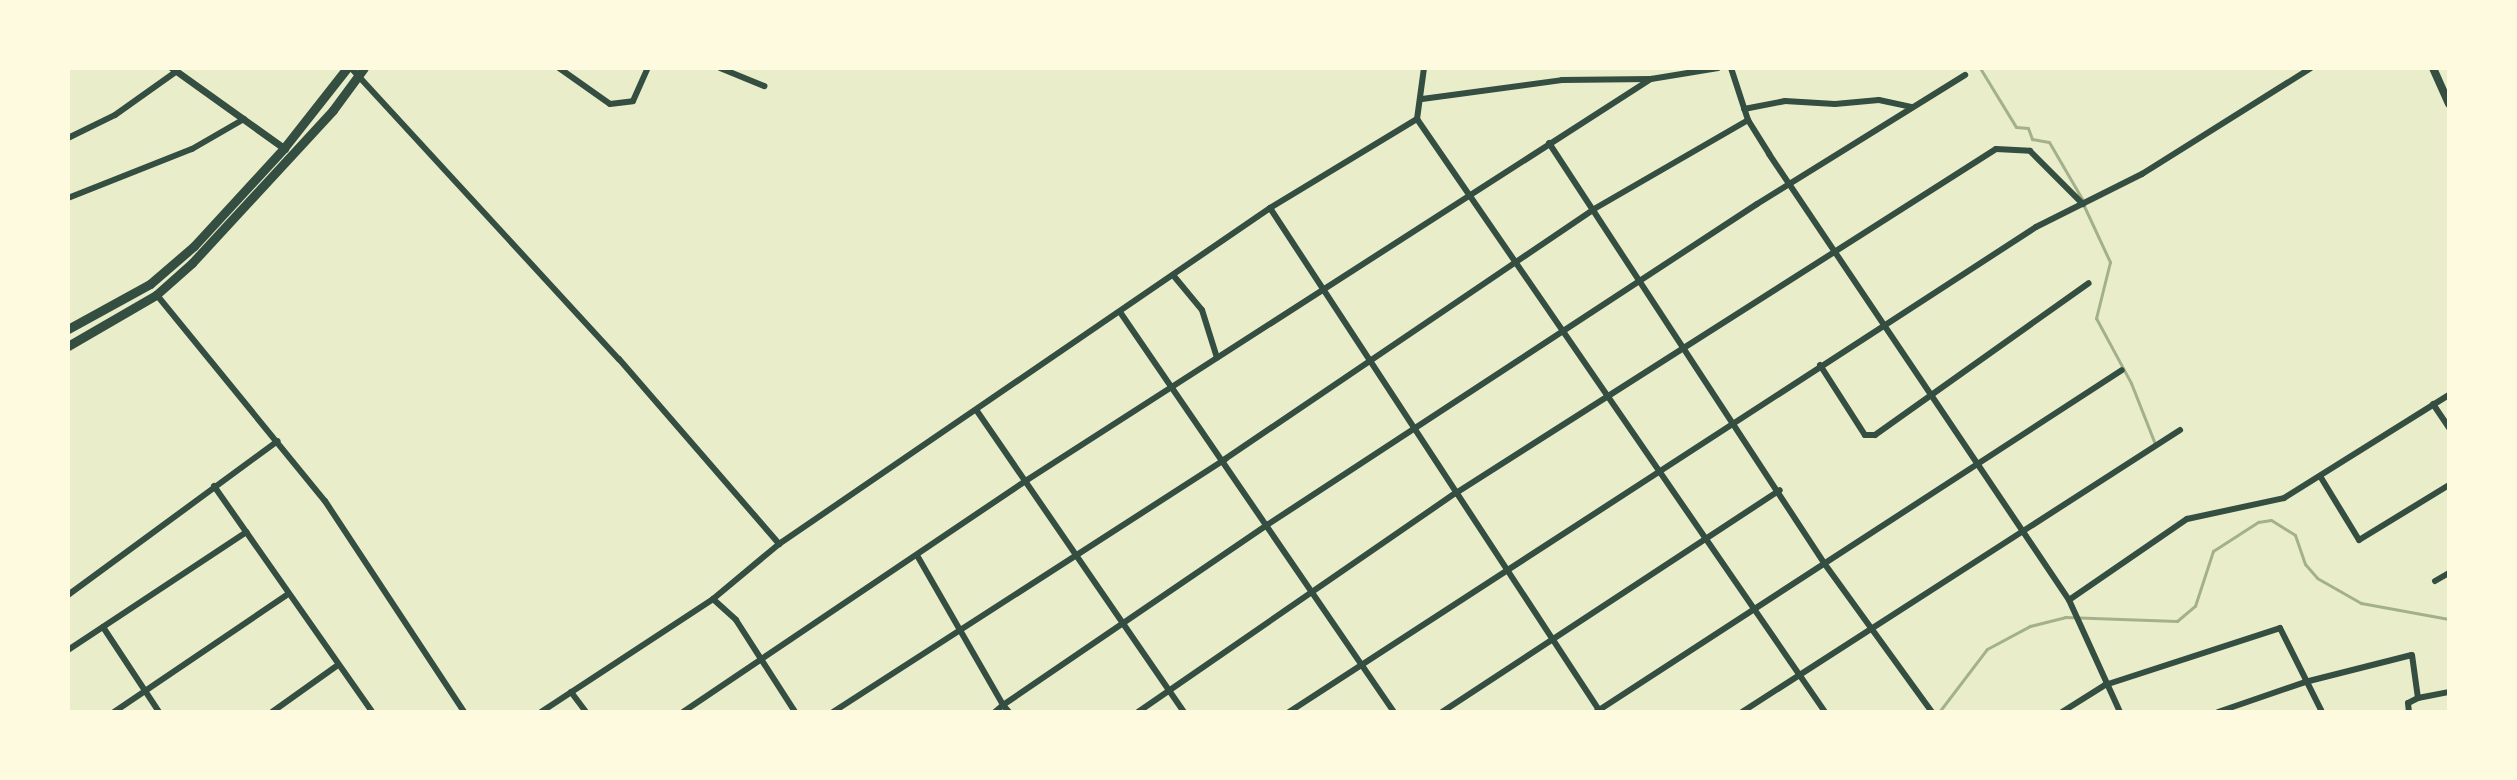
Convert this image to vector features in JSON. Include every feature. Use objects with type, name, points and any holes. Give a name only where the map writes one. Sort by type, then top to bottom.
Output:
[{"type":"main road","points":[[2433,68],[2449,104]]},
{"type":"main road","points":[[68,329],[150,284],[194,246],[355,70]]},
{"type":"main road","points":[[68,346],[156,295],[223,232],[293,155],[355,70]]},
{"type":"street","points":[[559,68],[610,104],[633,101],[648,68]]},
{"type":"street","points":[[720,68],[764,86]]},
{"type":"street","points":[[541,712],[713,599],[779,544],[1270,208],[1417,119],[1424,68]]},
{"type":"street","points":[[1422,99],[1562,80],[1651,79],[1718,68]]},
{"type":"street","points":[[1731,68],[1748,120],[1788,184],[2069,600],[2105,685],[2120,712]]},
{"type":"street","points":[[1289,712],[1658,469],[1820,365],[1885,328],[2036,227],[2087,202],[2311,68]]},
{"type":"street","points":[[68,138],[115,115],[174,70],[293,155]]},
{"type":"street","points":[[355,70],[619,359],[779,544]]},
{"type":"street","points":[[995,712],[1122,622],[1565,329],[1788,184],[1965,75]]},
{"type":"street","points":[[683,712],[918,557],[1027,480],[1651,79]]},
{"type":"street","points":[[1744,109],[1785,101],[1879,100],[1912,107]]},
{"type":"street","points":[[68,198],[135,167],[192,149],[244,119]]},
{"type":"street","points":[[1417,119],[1518,260],[1751,610],[1825,712]]},
{"type":"street","points":[[833,712],[961,631],[1074,553],[1225,459],[1594,209],[1748,120]]},
{"type":"street","points":[[1549,143],[1780,490],[1869,630],[1932,712]]},
{"type":"street","points":[[1138,712],[1456,493],[1685,350],[1996,149],[2030,151],[2087,202]]},
{"type":"street","points":[[1270,208],[1598,711],[2122,370]]},
{"type":"street","points":[[1173,275],[1202,310],[1217,358]]},
{"type":"street","points":[[1820,365],[1865,435],[1886,430],[2089,283]]},
{"type":"street","points":[[150,284],[325,501],[464,712]]},
{"type":"street","points":[[1120,312],[1225,459],[1394,712]]},
{"type":"street","points":[[2069,600],[2187,519],[2262,506],[2320,476],[2449,395]]},
{"type":"street","points":[[2433,404],[2449,428]]},
{"type":"street","points":[[977,411],[1184,712]]},
{"type":"street","points":[[1742,712],[2180,430]]},
{"type":"street","points":[[68,595],[278,441]]},
{"type":"street","points":[[2320,476],[2359,540],[2449,485]]},
{"type":"street","points":[[214,486],[287,595],[372,712]]},
{"type":"street","points":[[1442,712],[1780,490]]},
{"type":"street","points":[[68,650],[246,532]]},
{"type":"street","points":[[918,557],[1009,712]]},
{"type":"street","points":[[2435,581],[2449,573]]},
{"type":"street","points":[[114,712],[287,595]]},
{"type":"street","points":[[713,599],[736,620],[795,712]]},
{"type":"street","points":[[103,627],[159,712]]},
{"type":"street","points":[[2062,712],[2105,685],[2280,628],[2322,712]]},
{"type":"street","points":[[2218,712],[2305,682],[2412,655],[2418,698]]},
{"type":"street","points":[[272,712],[338,665]]},
{"type":"street","points":[[571,692],[586,712]]},
{"type":"street","points":[[2409,712],[2408,703],[2418,698],[2449,692]]},
{"type":"waterway","points":[[1980,68],[2016,127],[2028,128],[2032,139],[2049,142],[2082,199]]},
{"type":"waterway","points":[[2084,206],[2110,262],[2096,318],[2131,383],[2155,444]]},
{"type":"waterway","points":[[1939,712],[1987,649],[2030,626],[2065,617],[2177,621],[2195,606],[2213,551],[2258,522],[2271,520],[2295,535],[2305,564],[2317,578],[2361,603],[2449,619]]}]
